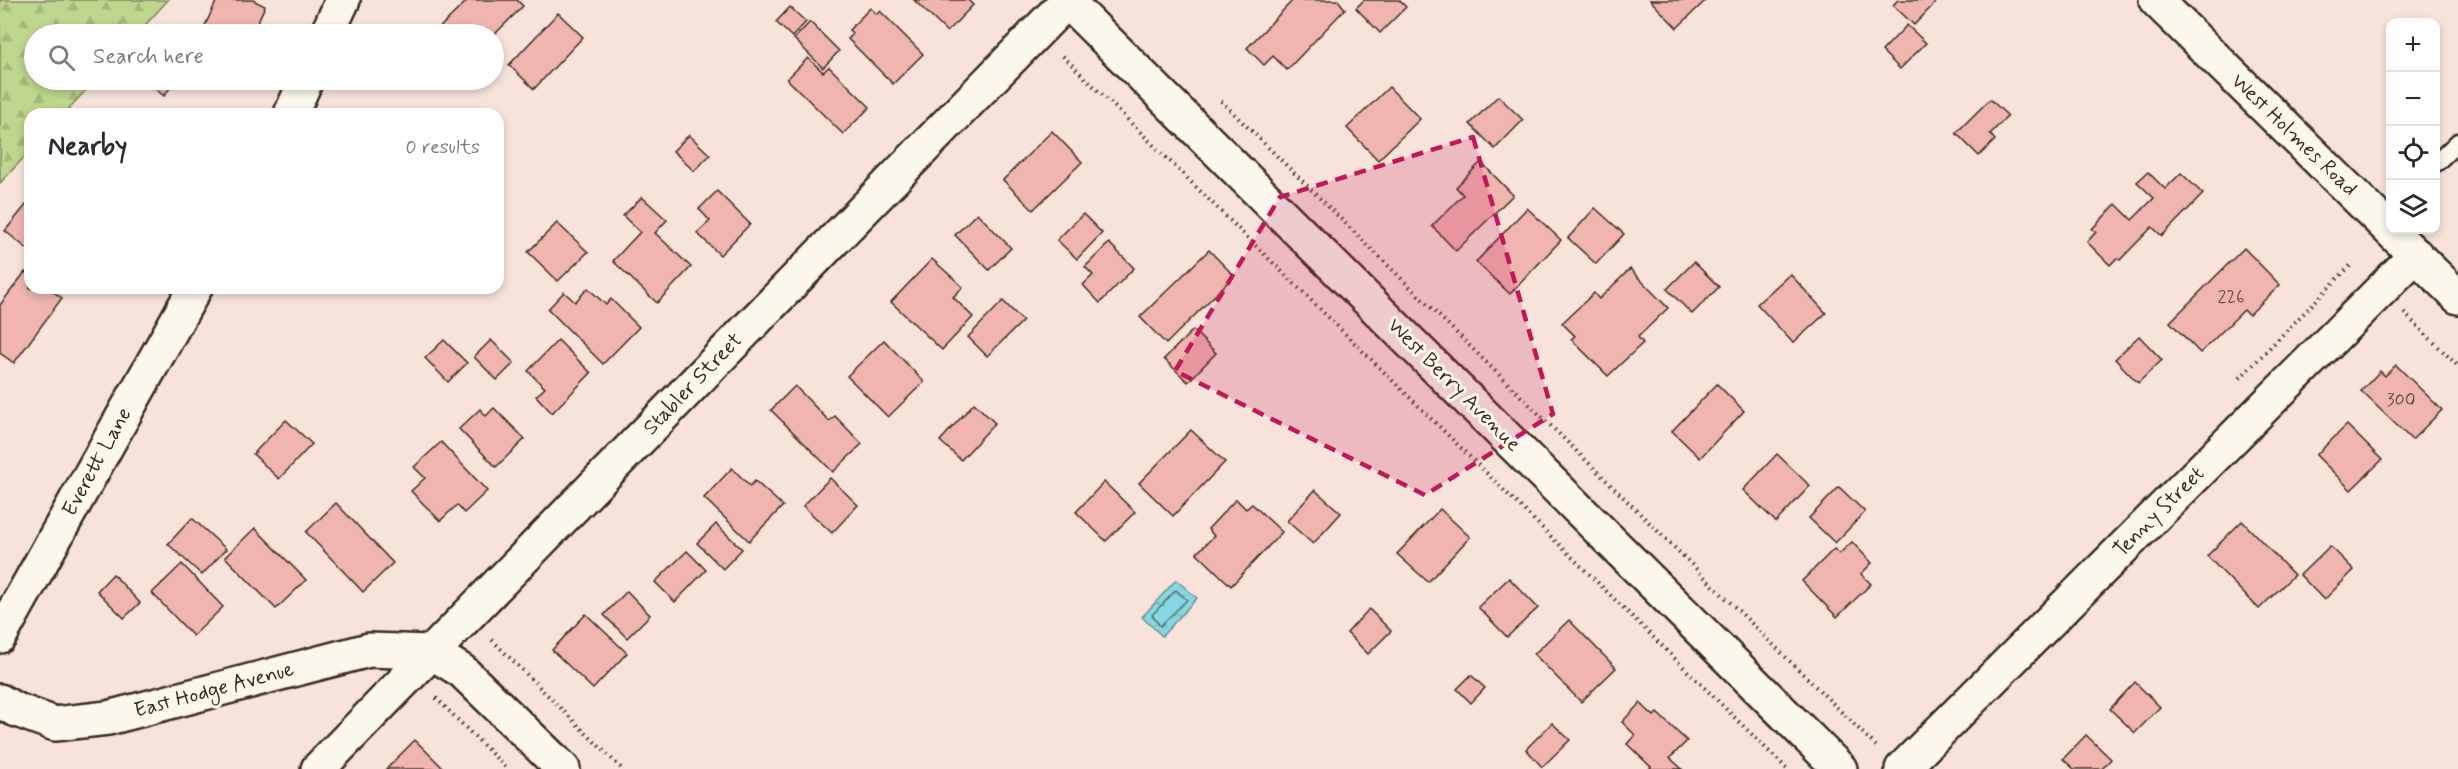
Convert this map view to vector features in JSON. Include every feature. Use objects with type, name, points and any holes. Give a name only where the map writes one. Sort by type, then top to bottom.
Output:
[{"type":"street","points":[[332,24],[343,0]]},
{"type":"street","name":"Stabler Street","points":[[318,769],[1067,0]]},
{"type":"street","name":"West Berry Avenue","points":[[1067,0],[1840,769]]},
{"type":"street","name":"West Holmes Road","points":[[2156,0],[2386,214]]},
{"type":"street","points":[[294,108],[302,90]]},
{"type":"street","name":"West Holmes Road","points":[[2401,234],[2416,255],[2458,297]]},
{"type":"street","name":"Tenny Street","points":[[1890,759],[2416,255]]},
{"type":"street","name":"Everett Lane","points":[[0,636],[192,294]]},
{"type":"street","name":"East Hodge Avenue","points":[[0,701],[14,709],[56,724],[108,718],[369,650],[431,652]]},
{"type":"street","points":[[431,652],[462,671],[563,769]]},
{"type":"lane","points":[[2440,159],[2458,142]]},
{"type":"path","points":[[1062,56],[1787,769]]},
{"type":"path","points":[[1212,93],[1890,759]]},
{"type":"path","points":[[2236,382],[2353,263]]},
{"type":"path","points":[[2400,309],[2458,366]]},
{"type":"path","points":[[492,640],[622,769]]},
{"type":"path","points":[[436,698],[507,769]]},
{"type":"highlighted area","points":[[1473,137],[1553,414],[1425,495],[1175,371],[1280,197]]},
{"type":"green space","points":[[0,0],[168,0],[146,24],[24,24],[24,90],[86,90],[69,108],[24,108],[24,157],[0,183]]},
{"type":"water","points":[[1176,580],[1197,598],[1162,636],[1142,617]]},
{"type":"building","points":[[217,0],[253,0],[265,6],[257,24],[206,24]]},
{"type":"building","points":[[468,0],[517,0],[523,6],[504,25],[443,24]]},
{"type":"building","points":[[914,0],[968,0],[973,5],[947,32]]},
{"type":"building","points":[[1293,0],[1338,0],[1345,9],[1287,70],[1273,56],[1264,65],[1247,48]]},
{"type":"building","points":[[1364,0],[1399,0],[1406,7],[1380,33],[1356,8]]},
{"type":"building","points":[[1650,0],[1706,0],[1677,28]]},
{"type":"building","points":[[1898,0],[1938,0],[1914,25],[1893,5]]},
{"type":"building","points":[[790,7],[806,22],[792,37],[776,22]]},
{"type":"building","points":[[870,8],[877,14],[880,11],[923,54],[893,84],[848,39],[853,34],[849,30]]},
{"type":"building","points":[[558,13],[583,37],[534,89],[509,65]]},
{"type":"building","points":[[810,22],[839,51],[823,68],[794,39]]},
{"type":"building","points":[[1907,25],[1926,43],[1900,69],[1882,51]]},
{"type":"building","points":[[808,58],[823,72],[829,67],[870,107],[843,134],[787,79]]},
{"type":"building","points":[[1389,87],[1420,119],[1378,160],[1347,128]]},
{"type":"building","points":[[156,90],[169,90],[164,96]]},
{"type":"building","points":[[1498,96],[1523,120],[1495,149],[1470,124]]},
{"type":"building","points":[[1990,99],[2008,116],[1990,134],[1995,140],[1979,156],[1956,133]]},
{"type":"building","points":[[1052,131],[1082,162],[1033,210],[1003,180]]},
{"type":"building","points":[[689,135],[710,155],[694,171],[673,151]]},
{"type":"building","points":[[1481,162],[1513,195],[1456,251],[1432,226],[1463,195],[1456,187]]},
{"type":"building","points":[[2148,172],[2165,189],[2181,173],[2203,194],[2162,236],[2152,227],[2120,260],[2117,258],[2110,265],[2087,242],[2096,232],[2092,229],[2116,204],[2132,220],[2154,198],[2137,182]]},
{"type":"building","points":[[717,191],[750,224],[720,255],[697,233],[710,221],[699,209]]},
{"type":"building","points":[[642,197],[667,220],[655,233],[691,267],[657,303],[613,261],[640,232],[623,216]]},
{"type":"building","points":[[24,207],[24,246],[5,231]]},
{"type":"building","points":[[1527,208],[1561,240],[1510,294],[1476,262]]},
{"type":"building","points":[[1595,208],[1624,234],[1596,264],[1568,238]]},
{"type":"building","points":[[977,213],[1011,248],[989,270],[955,235]]},
{"type":"building","points":[[1083,214],[1102,233],[1077,259],[1057,240]]},
{"type":"building","points":[[557,223],[588,252],[558,281],[528,252]]},
{"type":"building","points":[[1109,243],[1134,268],[1100,303],[1083,285],[1093,275],[1085,267]]},
{"type":"building","points":[[2244,248],[2280,285],[2249,315],[2244,310],[2200,353],[2170,322]]},
{"type":"building","points":[[1209,250],[1234,276],[1166,344],[1140,317]]},
{"type":"building","points":[[932,259],[963,287],[953,297],[973,317],[942,350],[891,302]]},
{"type":"building","points":[[1694,262],[1719,287],[1692,314],[1667,289]]},
{"type":"building","points":[[1630,269],[1668,308],[1638,337],[1643,343],[1608,376],[1571,339],[1575,336],[1562,323],[1594,293],[1599,299]]},
{"type":"building","points":[[24,273],[24,294],[56,294],[62,298],[14,363],[0,353],[0,305]]},
{"type":"building","points":[[1790,274],[1826,313],[1793,343],[1757,304]]},
{"type":"building","points":[[588,288],[606,305],[611,299],[639,327],[603,364],[548,309],[564,292],[575,302]]},
{"type":"building","points":[[1003,301],[1023,321],[987,356],[968,337]]},
{"type":"building","points":[[1193,330],[1216,353],[1188,382],[1164,359]]},
{"type":"building","points":[[2139,336],[2162,360],[2138,383],[2115,359]]},
{"type":"building","points":[[444,340],[467,363],[448,382],[425,358]]},
{"type":"building","points":[[491,340],[514,363],[497,380],[474,357]]},
{"type":"building","points":[[558,340],[591,373],[552,413],[536,396],[545,388],[528,371]]},
{"type":"building","points":[[884,340],[924,382],[888,417],[847,376]]},
{"type":"building","points":[[2396,365],[2442,410],[2412,440],[2361,391],[2380,371],[2385,376]]},
{"type":"building","points":[[1717,384],[1744,411],[1700,458],[1672,431]]},
{"type":"building","points":[[795,386],[829,421],[835,416],[862,444],[833,472],[771,410]]},
{"type":"building","points":[[974,403],[995,423],[961,460],[940,441]]},
{"type":"building","points":[[494,408],[525,439],[496,467],[459,429],[480,409],[486,416]]},
{"type":"building","points":[[286,420],[312,444],[279,479],[253,454]]},
{"type":"building","points":[[2347,425],[2382,460],[2351,490],[2316,455]]},
{"type":"building","points":[[1191,430],[1225,462],[1173,516],[1139,483]]},
{"type":"building","points":[[441,442],[487,491],[464,513],[457,505],[440,521],[411,491],[425,478],[414,467]]},
{"type":"building","points":[[1777,454],[1810,486],[1776,522],[1743,490]]},
{"type":"building","points":[[732,468],[750,486],[755,481],[783,506],[749,541],[704,498]]},
{"type":"building","points":[[830,478],[858,505],[832,533],[803,506]]},
{"type":"building","points":[[1104,482],[1135,512],[1106,541],[1076,512]]},
{"type":"building","points":[[1839,487],[1865,512],[1835,543],[1809,518]]},
{"type":"building","points":[[1315,490],[1341,513],[1313,544],[1287,521]]},
{"type":"building","points":[[1236,499],[1246,509],[1252,504],[1282,532],[1231,586],[1197,553],[1214,536],[1208,529]]},
{"type":"building","points":[[336,503],[393,563],[363,592],[306,532]]},
{"type":"building","points":[[1440,509],[1470,537],[1428,582],[1397,554]]},
{"type":"building","points":[[192,518],[226,549],[202,575],[168,544]]},
{"type":"building","points":[[2242,521],[2294,575],[2259,609],[2207,556]]},
{"type":"building","points":[[716,524],[742,549],[723,569],[697,543]]},
{"type":"building","points":[[255,528],[306,580],[276,609],[225,557]]},
{"type":"building","points":[[1852,542],[1872,563],[1861,574],[1871,584],[1837,617],[1802,581],[1834,549],[1839,554]]},
{"type":"building","points":[[2330,546],[2354,570],[2324,600],[2300,575]]},
{"type":"building","points":[[687,551],[706,570],[675,602],[655,582]]},
{"type":"building","points":[[182,564],[223,607],[193,636],[152,593]]},
{"type":"building","points":[[113,574],[140,603],[124,618],[97,591]]},
{"type":"building","points":[[1509,578],[1538,608],[1507,637],[1478,607]]},
{"type":"building","points":[[627,591],[650,615],[627,638],[604,615]]},
{"type":"building","points":[[1369,609],[1391,631],[1368,654],[1347,633]]},
{"type":"building","points":[[586,614],[627,653],[593,689],[552,650]]},
{"type":"building","points":[[1569,620],[1616,668],[1581,702],[1534,654]]},
{"type":"building","points":[[1471,675],[1485,688],[1471,703],[1457,689]]},
{"type":"building","points":[[2135,682],[2160,707],[2135,733],[2110,709]]},
{"type":"building","points":[[1640,703],[1654,716],[1657,713],[1687,741],[1670,758],[1682,769],[1649,769],[1651,767],[1627,744],[1635,735],[1622,722]]},
{"type":"building","points":[[1552,723],[1570,740],[1542,767],[1526,749]]},
{"type":"building","points":[[2086,735],[2111,759],[2102,769],[2074,769],[2063,759]]},
{"type":"building","points":[[415,740],[444,769],[386,769]]}]
